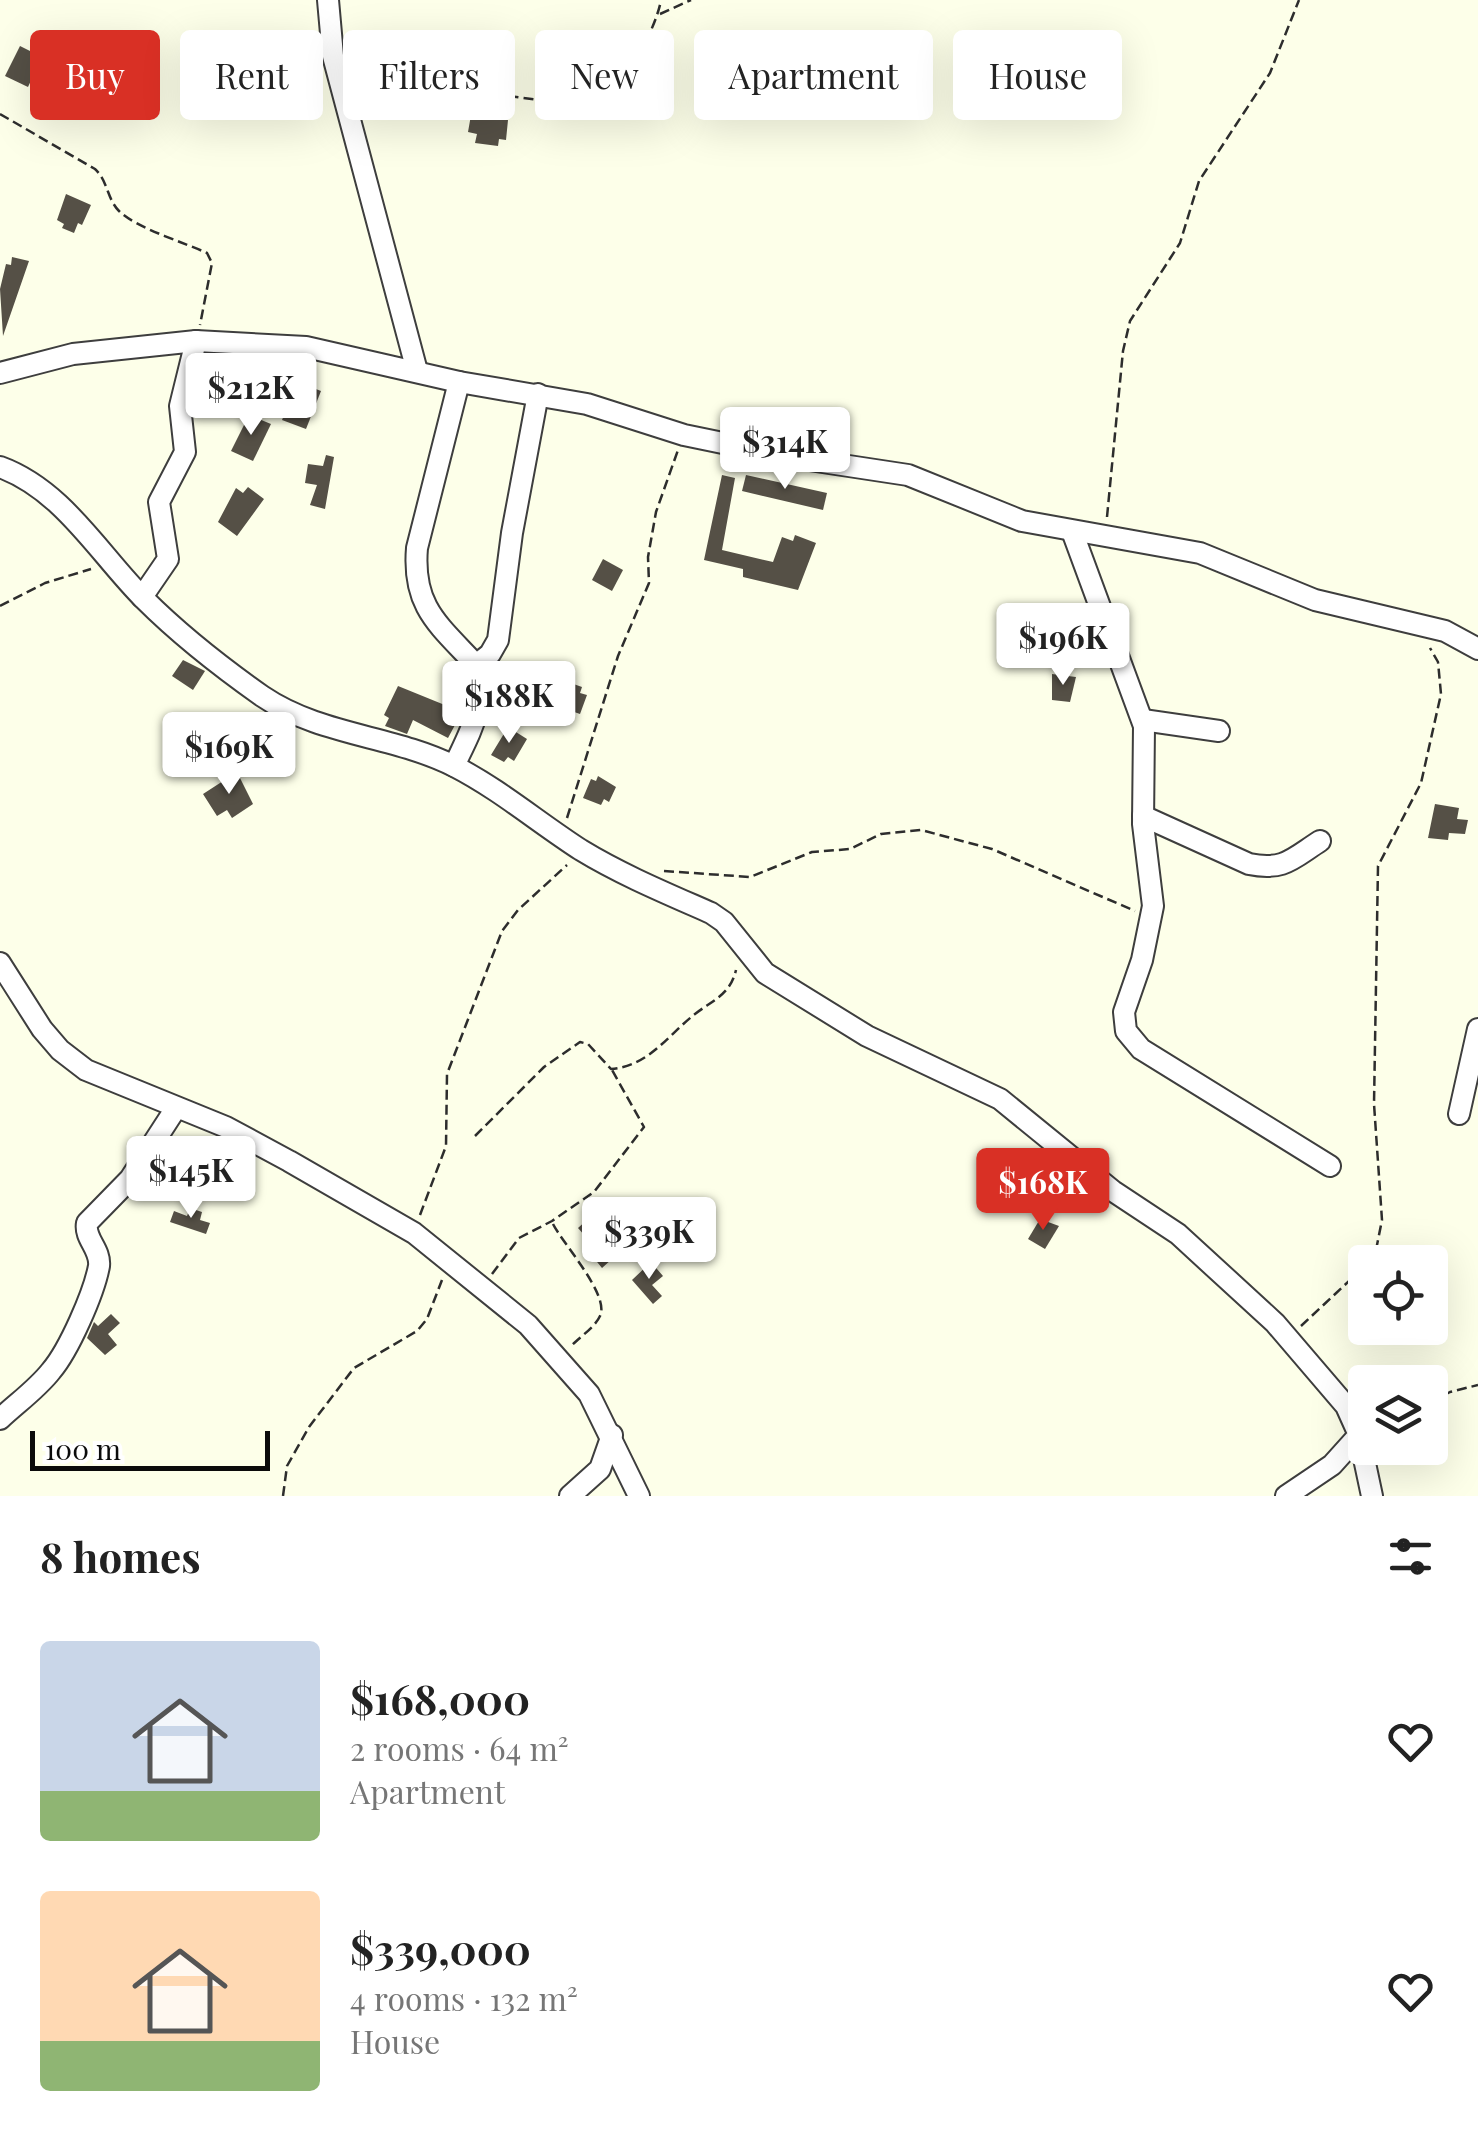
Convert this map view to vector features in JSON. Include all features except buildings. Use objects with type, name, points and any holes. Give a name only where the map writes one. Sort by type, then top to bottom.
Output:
[{"type":"street","points":[[328,0],[328,36],[343,90]]},
{"type":"street","points":[[350,120],[417,371]]},
{"type":"street","points":[[142,597],[168,559],[159,502],[184,452],[180,406],[196,341]]},
{"type":"street","points":[[0,373],[73,354],[196,341],[306,347],[459,382],[587,404],[684,435],[796,458],[890,470],[1000,514],[1200,553],[1315,600],[1445,631],[1478,649]]},
{"type":"street","points":[[454,766],[475,722],[481,699],[476,665],[420,602],[414,574],[416,548],[459,382]]},
{"type":"street","points":[[476,665],[490,654],[498,640],[512,533],[538,394]]},
{"type":"street","points":[[0,467],[23,477],[79,524],[142,597],[201,650],[265,698],[316,725],[400,744],[454,766],[582,850],[711,913],[766,972],[867,1036],[1000,1099],[1113,1192],[1178,1234],[1288,1338],[1348,1410]]},
{"type":"street","points":[[1072,531],[1143,720],[1143,816],[1153,889],[1152,920],[1124,1012],[1132,1040],[1141,1050],[1330,1166]]},
{"type":"street","points":[[1143,720],[1219,730]]},
{"type":"street","points":[[1143,816],[1265,867],[1282,866],[1320,840]]},
{"type":"street","points":[[0,964],[60,1050],[86,1070],[226,1127],[414,1233],[450,1260],[560,1357],[589,1394],[612,1434],[639,1496]]},
{"type":"street","points":[[1459,1114],[1478,1029]]},
{"type":"street","points":[[0,1419],[58,1361],[80,1319],[98,1266],[96,1250],[86,1232],[87,1222],[130,1179],[176,1108]]},
{"type":"street","points":[[570,1496],[600,1469],[612,1434]]},
{"type":"street","points":[[1286,1496],[1332,1465],[1348,1447]]},
{"type":"street","points":[[1365,1465],[1372,1496]]},
{"type":"path","points":[[515,96],[571,101],[601,97],[612,90],[648,40],[662,0]]},
{"type":"path","points":[[659,15],[692,0]]},
{"type":"path","points":[[1105,534],[1123,350],[1130,321],[1180,243],[1199,181],[1270,73],[1299,0]]},
{"type":"path","points":[[0,114],[95,169],[124,215],[210,257],[196,341]]},
{"type":"path","points":[[558,832],[581,785],[618,656],[649,584],[648,557],[656,512],[684,435]]},
{"type":"path","points":[[0,606],[45,583],[111,562]]},
{"type":"path","points":[[1377,1245],[1382,1220],[1374,1104],[1378,866],[1421,783],[1441,694],[1438,662],[1416,626]]},
{"type":"path","points":[[660,871],[694,870],[750,877],[812,852],[850,849],[881,834],[921,830],[992,849],[1152,920]]},
{"type":"path","points":[[414,1233],[446,1146],[447,1074],[502,931],[518,910],[582,850]]},
{"type":"path","points":[[612,1070],[652,1054],[695,1014],[725,993],[737,966],[737,939]]},
{"type":"path","points":[[475,1136],[544,1068],[580,1042],[588,1044],[612,1070],[644,1129],[616,1158],[594,1192],[512,1244],[483,1288]]},
{"type":"path","points":[[552,1221],[591,1280],[602,1312],[560,1357]]},
{"type":"path","points":[[283,1496],[287,1466],[309,1427],[354,1368],[386,1347],[406,1340],[427,1319],[450,1260]]},
{"type":"path","points":[[1288,1338],[1348,1281]]},
{"type":"path","points":[[1448,1393],[1478,1386]]}]
